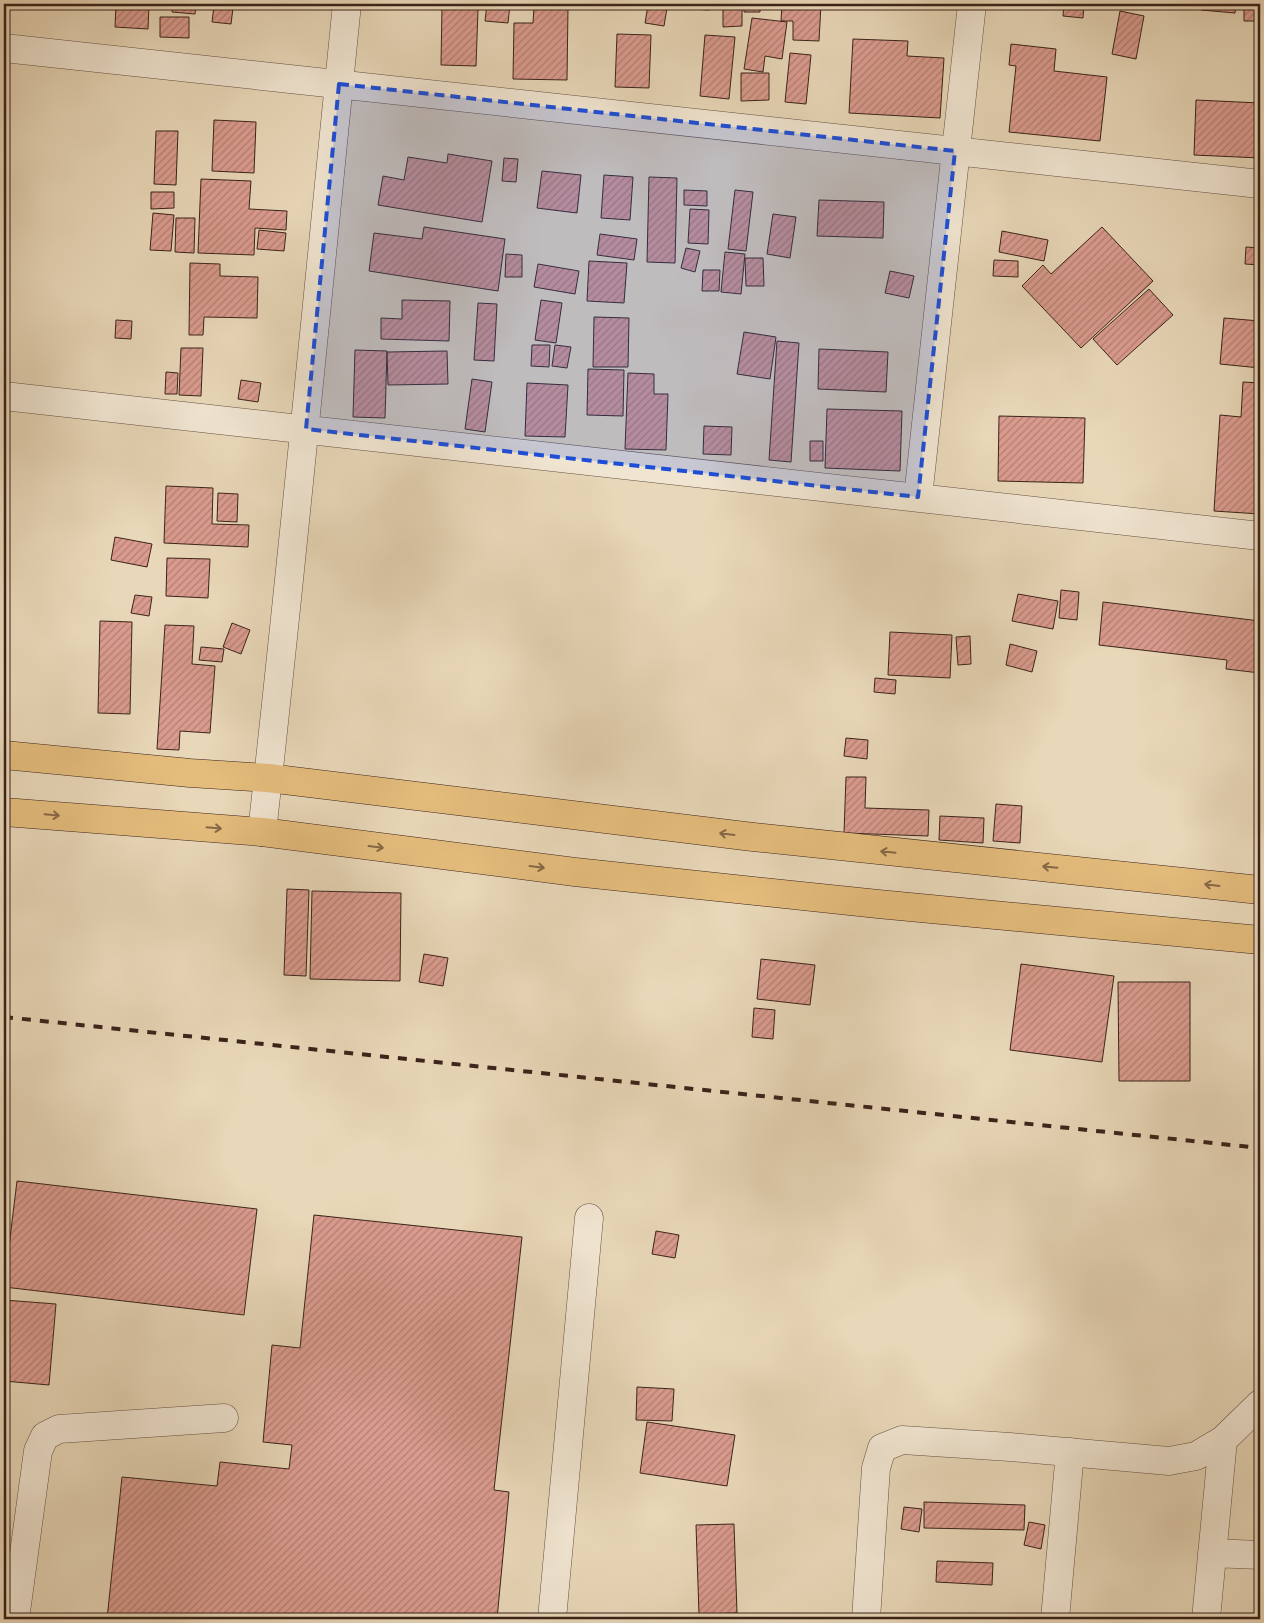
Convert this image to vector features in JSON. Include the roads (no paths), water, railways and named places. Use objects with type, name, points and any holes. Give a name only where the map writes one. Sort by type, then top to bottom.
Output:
[{"type":"main road","points":[[4,755],[190,774],[268,778],[762,838],[1260,890]]},
{"type":"main road","points":[[4,812],[262,832],[575,872],[878,904],[1260,940]]},
{"type":"street","points":[[262,832],[306,429],[321,253],[347,4]]},
{"type":"street","points":[[918,497],[972,4]]},
{"type":"street","points":[[4,48],[1260,184]]},
{"type":"street","points":[[4,396],[1260,536]]},
{"type":"street","points":[[552,1619],[589,1218]]},
{"type":"street","points":[[866,1619],[876,1468],[882,1448],[902,1440],[1169,1461],[1196,1456],[1222,1440],[1260,1404]]},
{"type":"street","points":[[15,1619],[38,1451],[46,1436],[59,1429],[224,1418]]},
{"type":"street","points":[[1206,1619],[1222,1440]]},
{"type":"street","points":[[1055,1619],[1070,1452]]},
{"type":"street","points":[[1212,1553],[1260,1555]]},
{"type":"railway","points":[[4,1017],[1260,1148]]}]
